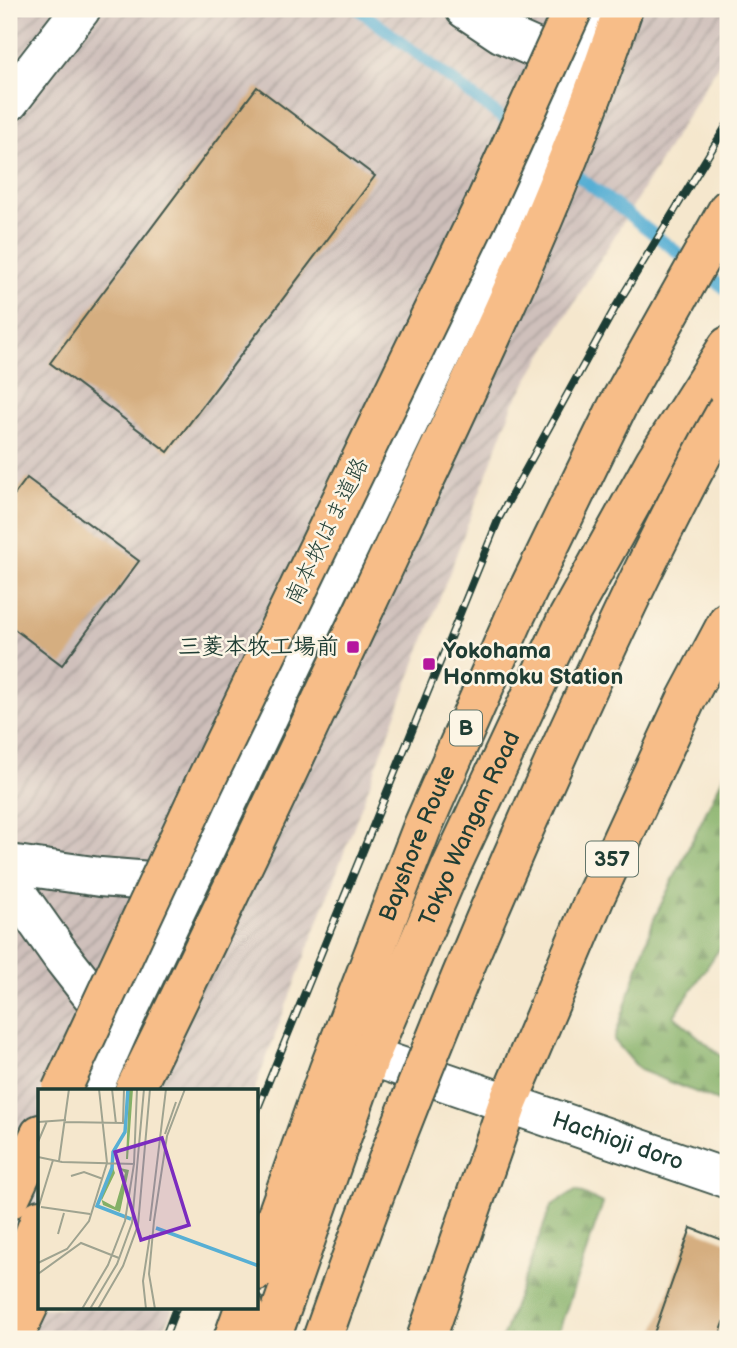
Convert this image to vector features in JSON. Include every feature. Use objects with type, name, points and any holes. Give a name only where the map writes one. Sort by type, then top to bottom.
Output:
[{"type":"highway","name":"南本牧はま道路","points":[[62,1089],[204,784],[478,218],[573,9]]},
{"type":"highway","name":"南本牧はま道路","points":[[83,1089],[220,794],[501,212],[593,9]]},
{"type":"highway","points":[[135,1089],[294,761],[511,295],[581,126],[623,9]]},
{"type":"highway","name":"Bayshore Route","points":[[259,1265],[329,1069],[417,841],[515,617],[617,407],[728,209]]},
{"type":"highway","name":"Tokyo Wangan Road","points":[[271,1339],[370,1056],[452,866],[565,623],[655,461],[728,346]]},
{"type":"highway","points":[[322,1339],[411,1100],[507,865],[602,657],[702,454],[728,408]]},
{"type":"highway","name":"357","points":[[426,1339],[508,1103],[596,895],[687,698],[728,621]]},
{"type":"highway","points":[[91,1089],[204,784]]},
{"type":"highway","points":[[9,1200],[38,1138]]},
{"type":"highway","points":[[9,1244],[38,1183]]},
{"type":"highway","points":[[9,1303],[38,1224]]},
{"type":"highway","points":[[13,1339],[38,1286]]},
{"type":"highway","points":[[233,1339],[243,1310]]},
{"type":"street","points":[[9,102],[81,9]]},
{"type":"street","points":[[465,9],[501,33],[578,67]]},
{"type":"street","points":[[91,1089],[606,9]]},
{"type":"street","points":[[9,864],[100,877],[188,884]]},
{"type":"street","points":[[9,881],[118,1030]]},
{"type":"street","name":"Hachioji doro","points":[[370,1056],[508,1103],[725,1171]]},
{"type":"street","points":[[9,1266],[38,1204]]},
{"type":"shaded area","points":[[9,9],[728,9],[728,48],[513,404],[255,1089],[38,1089],[38,1310],[172,1310],[161,1339],[9,1339]]},
{"type":"green space","points":[[728,767],[728,936],[674,1016],[728,1062],[728,1105],[640,1070],[614,1040],[654,919]]},
{"type":"green space","points":[[576,1190],[603,1203],[556,1339],[502,1339],[551,1206]]},
{"type":"building","points":[[257,87],[375,176],[168,452],[50,363]]},
{"type":"building","points":[[27,478],[139,561],[62,665],[9,625],[9,502]]},
{"type":"building","points":[[691,1228],[728,1242],[728,1312],[718,1339],[652,1339]]},
{"type":"waterway","points":[[358,9],[514,127]]},
{"type":"waterway","points":[[570,170],[728,291]]},
{"type":"railway","points":[[259,1105],[499,518],[615,308],[728,123]]},
{"type":"railway","points":[[164,1339],[175,1310]]},
{"type":"place","name":"三菱本牧工場前","points":[[353,647]]},
{"type":"place","name":"Yokohama Honmoku Station","points":[[429,664]]}]
